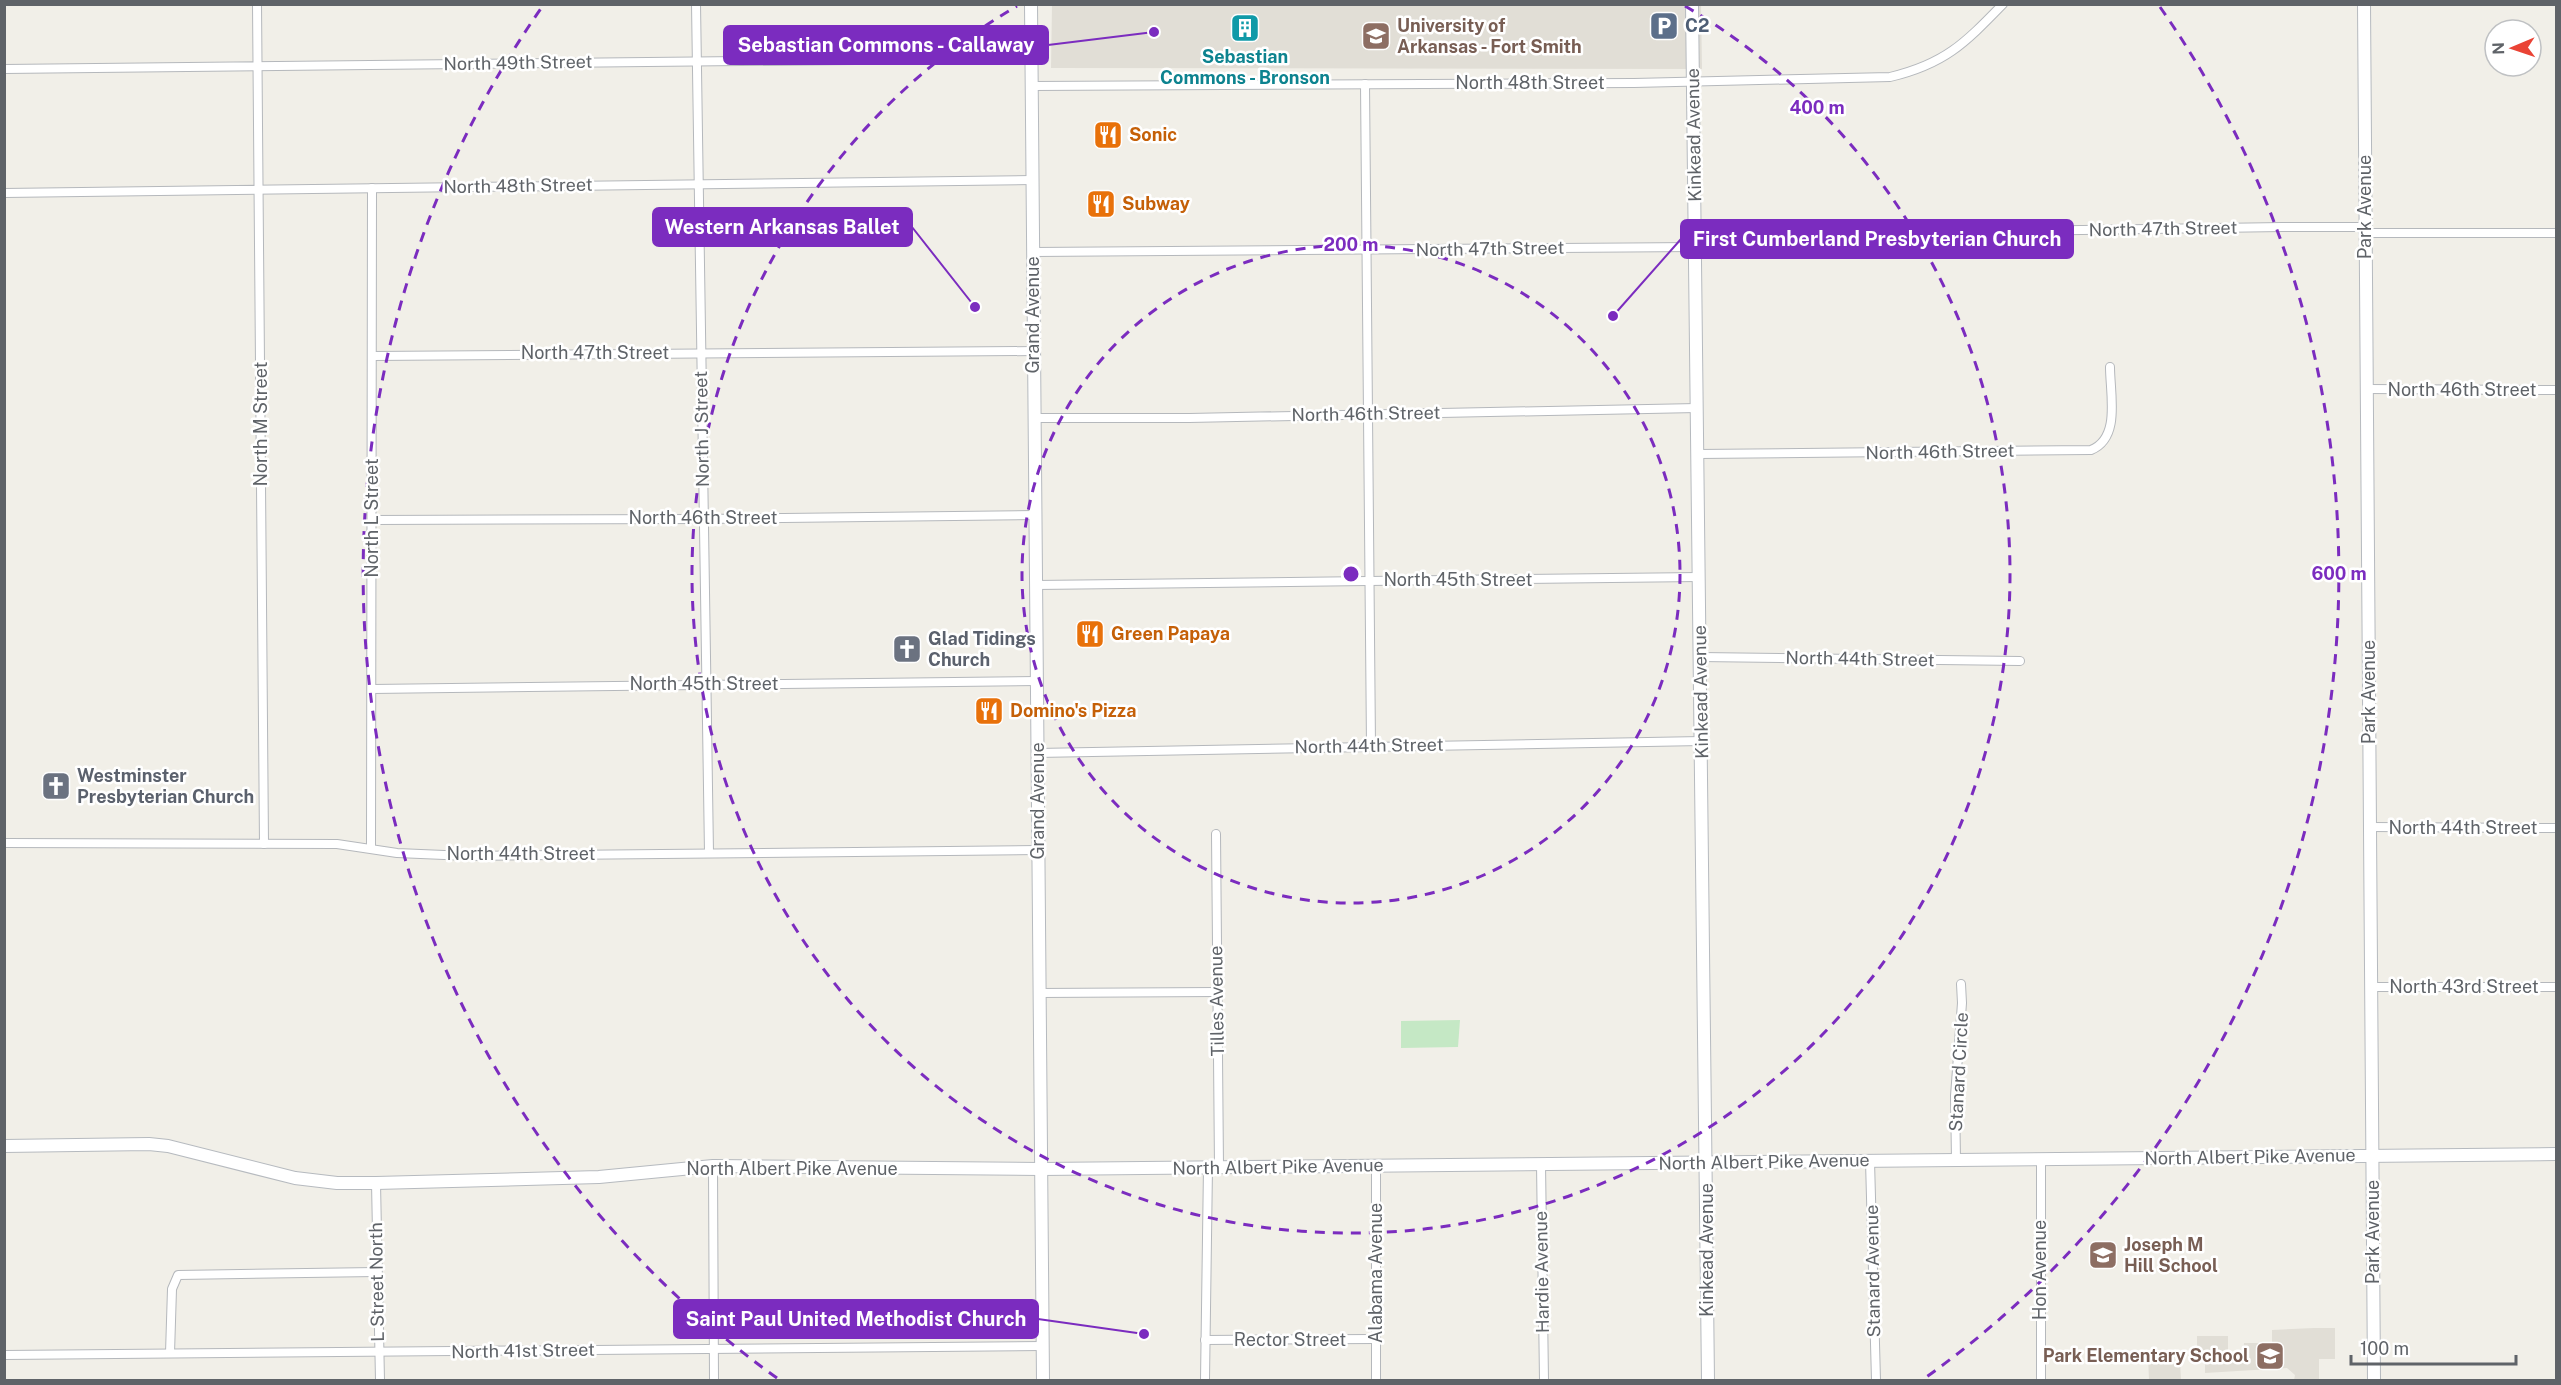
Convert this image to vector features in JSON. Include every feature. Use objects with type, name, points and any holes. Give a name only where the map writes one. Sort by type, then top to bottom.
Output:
[{"type":"street","name":"North M Street","points":[[257,4],[264,844]]},
{"type":"street","name":"North J Street","points":[[696,4],[709,853]]},
{"type":"street","name":"Grand Avenue","points":[[1031,4],[1043,1380]]},
{"type":"street","name":"Kinkead Avenue","points":[[1692,4],[1708,1380]]},
{"type":"street","name":"North 48th Street","points":[[1032,86],[1869,79],[1911,72],[1929,66],[1957,50],[2003,4]]},
{"type":"street","name":"Park Avenue","points":[[2364,4],[2374,1380]]},
{"type":"street","name":"North 49th Street","points":[[4,69],[1031,58]]},
{"type":"street","points":[[1365,84],[1366,414],[1371,746]]},
{"type":"street","name":"North 48th Street","points":[[4,193],[1032,180]]},
{"type":"street","name":"North L Street","points":[[372,188],[372,848]]},
{"type":"street","name":"North 47th Street","points":[[1033,252],[1366,249],[2282,227],[2359,227],[2367,233],[2556,232]]},
{"type":"street","name":"North 47th Street","points":[[372,356],[1034,351]]},
{"type":"street","name":"North 46th Street","points":[[1698,454],[2091,450],[2104,442],[2110,428],[2110,367]]},
{"type":"street","name":"North 46th Street","points":[[2367,389],[2556,390]]},
{"type":"street","name":"North 46th Street","points":[[1034,418],[1189,418],[1697,408]]},
{"type":"street","name":"North 46th Street","points":[[372,520],[1035,515]]},
{"type":"street","name":"North 45th Street","points":[[1036,585],[1700,577]]},
{"type":"street","name":"North 44th Street","points":[[1700,657],[2020,661]]},
{"type":"street","name":"North 45th Street","points":[[372,689],[1037,681]]},
{"type":"street","name":"North 44th Street","points":[[1037,753],[1702,741]]},
{"type":"street","name":"North 44th Street","points":[[2370,827],[2556,828]]},
{"type":"street","name":"Tilles Avenue","points":[[1205,1380],[1214,1167],[1217,993],[1216,834]]},
{"type":"street","name":"North 44th Street","points":[[4,843],[337,844],[397,853],[468,856],[1038,850]]},
{"type":"street","name":"Stanard Circle","points":[[1956,1160],[1955,1096],[1962,1003],[1961,984]]},
{"type":"street","name":"North 43rd Street","points":[[2371,987],[2556,987]]},
{"type":"street","points":[[1039,993],[1217,993]]},
{"type":"street","name":"North Albert Pike Avenue","points":[[4,1146],[168,1146],[295,1178],[376,1183],[598,1178],[712,1166],[1041,1169],[2556,1154]]},
{"type":"street","name":"Hon Avenue","points":[[2041,1159],[2041,1380]]},
{"type":"street","name":"Stanard Avenue","points":[[1870,1161],[1876,1380]]},
{"type":"street","name":"Hardie Avenue","points":[[1541,1164],[1544,1380]]},
{"type":"street","points":[[712,1166],[714,1380]]},
{"type":"street","name":"Alabama Avenue","points":[[1376,1166],[1376,1380]]},
{"type":"street","name":"L Street North","points":[[376,1183],[376,1272],[380,1380]]},
{"type":"street","points":[[170,1353],[172,1289],[178,1275],[376,1272]]},
{"type":"street","name":"Rector Street","points":[[1205,1340],[1376,1339]]},
{"type":"street","name":"North 41st Street","points":[[4,1355],[1042,1346]]},
{"type":"shaded area","name":"University of Arkansas - Fort Smith","points":[[1052,5],[1701,5],[1702,69],[1051,68]]},
{"type":"shaded area","name":"Park Elementary School","points":[[2335,1328],[2335,1359],[2319,1359],[2319,1380],[2294,1380],[2295,1375],[2287,1368],[2205,1373],[2205,1351],[2197,1350],[2197,1336],[2228,1336],[2228,1354],[2243,1354],[2244,1343],[2272,1343],[2272,1330]]},
{"type":"shaded area","name":"Park Elementary School","points":[[2174,1355],[2174,1361],[2180,1361],[2181,1380],[2149,1380],[2148,1356]]},
{"type":"green space","points":[[1460,1020],[1458,1047],[1401,1048],[1401,1021]]},
{"type":"place","name":"C2","points":[[1664,26]]},
{"type":"place","name":"Sebastian Commons - Bronson","points":[[1245,28]]},
{"type":"place","name":"Sebastian Commons - Callaway","points":[[1154,32]]},
{"type":"place","name":"University of Arkansas - Fort Smith","points":[[1376,36]]},
{"type":"place","name":"Sonic","points":[[1108,135]]},
{"type":"place","name":"Subway","points":[[1101,204]]},
{"type":"place","name":"Western Arkansas Ballet","points":[[975,307]]},
{"type":"place","name":"First Cumberland Presbyterian Church","points":[[1613,316]]},
{"type":"place","name":"Green Papaya","points":[[1090,634]]},
{"type":"place","name":"Glad Tidings Church","points":[[907,649]]},
{"type":"place","name":"Domino's Pizza","points":[[989,711]]},
{"type":"place","name":"Westminster Presbyterian Church","points":[[56,786]]},
{"type":"place","name":"Joseph M Hill School","points":[[2103,1255]]},
{"type":"place","name":"Saint Paul United Methodist Church","points":[[1144,1334]]},
{"type":"place","name":"Park Elementary School","points":[[2270,1356]]}]
